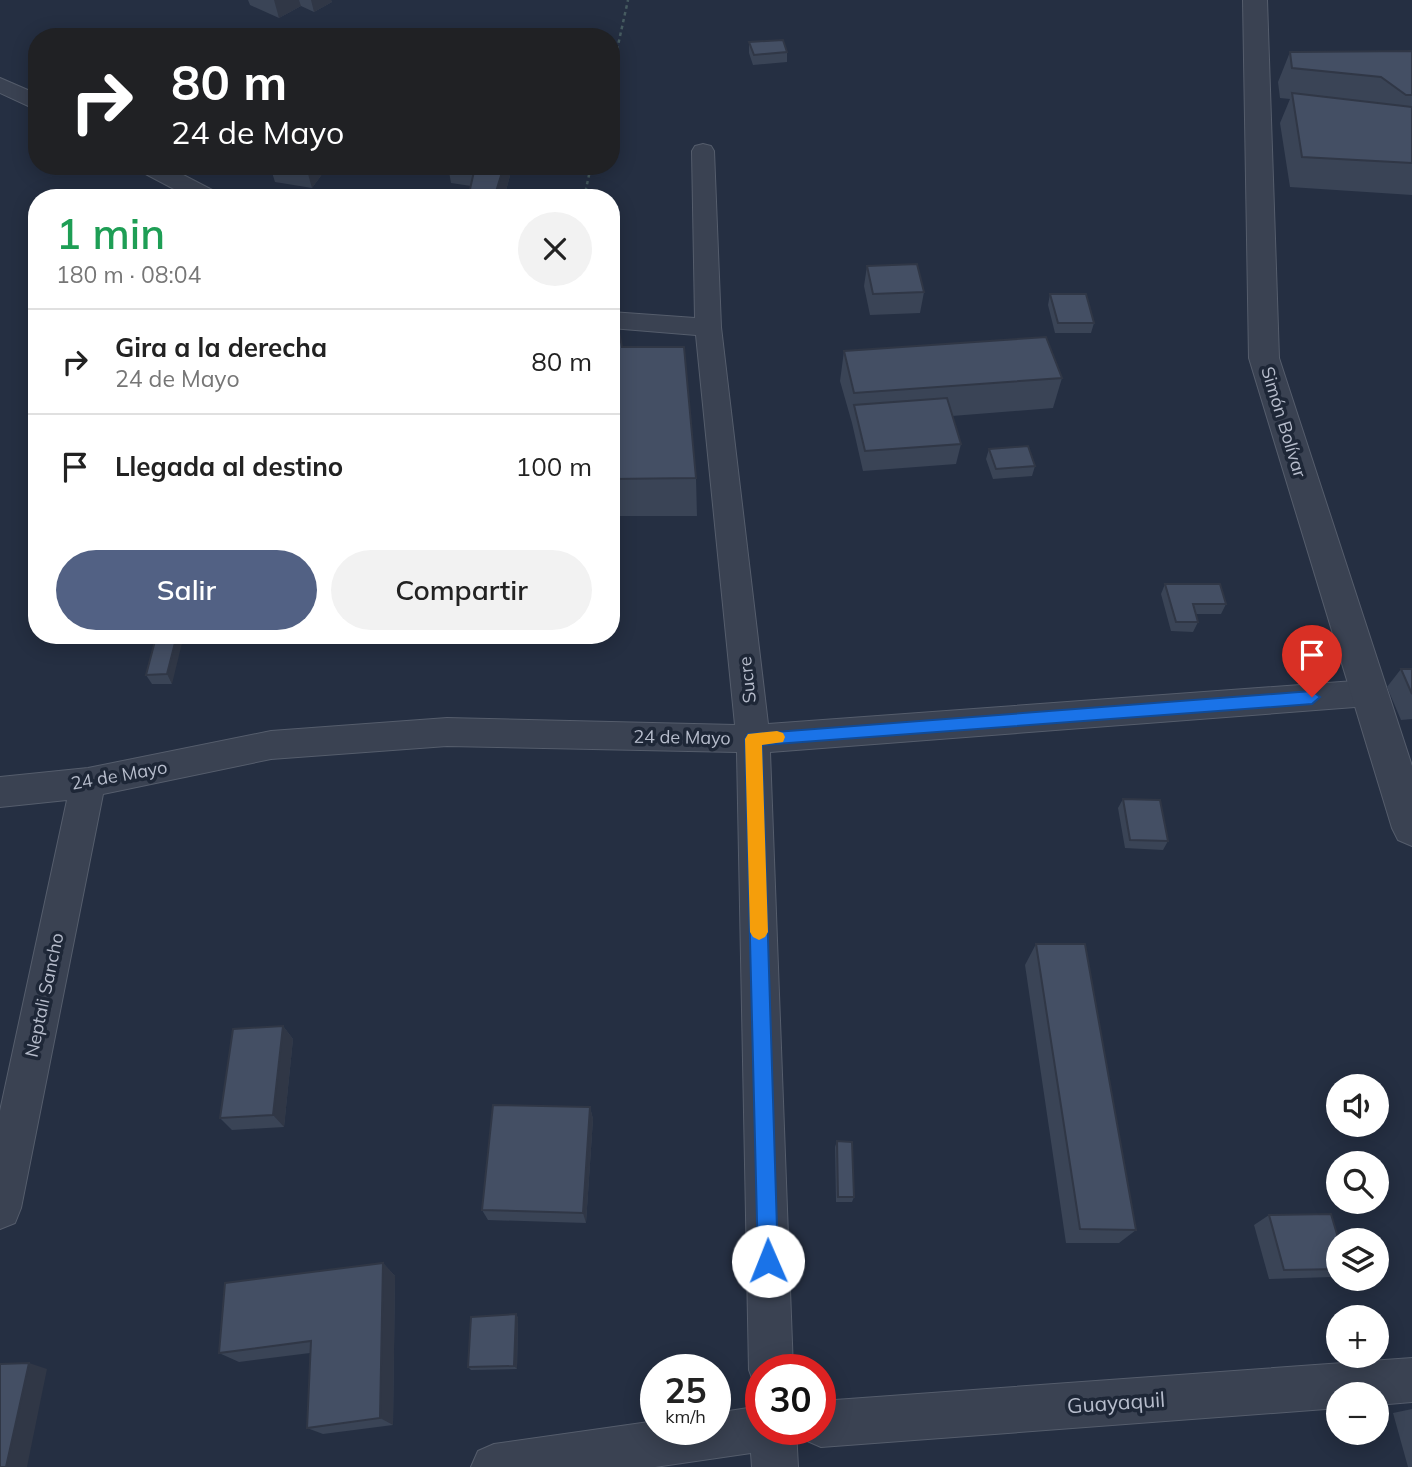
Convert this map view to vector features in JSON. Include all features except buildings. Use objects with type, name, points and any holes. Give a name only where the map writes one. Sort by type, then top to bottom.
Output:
[{"type":"street","name":"Simón Bolívar","points":[[1255,0],[1264,358],[1412,828]]},
{"type":"street","points":[[0,84],[28,98]]},
{"type":"street","name":"Sucre","points":[[702,151],[708,327],[753,739],[771,1354]]},
{"type":"street","points":[[170,175],[194,189]]},
{"type":"street","points":[[620,321],[708,327]]},
{"type":"street","name":"24 de Mayo","points":[[0,792],[88,783],[271,744],[447,732],[753,739],[1368,693]]},
{"type":"street","name":"Neptali Sancho","points":[[0,1208],[88,783]]},
{"type":"street","name":"Guayaquil","points":[[836,1423],[1412,1380]]},
{"type":"street","points":[[494,1467],[745,1431]]},
{"type":"street","points":[[774,1445],[775,1467]]},
{"type":"path","points":[[620,36],[628,0]]},
{"type":"slow traffic","points":[[759,932],[753,739],[777,737]]},
{"type":"route","points":[[768,1261],[753,739],[1312,697]]}]
